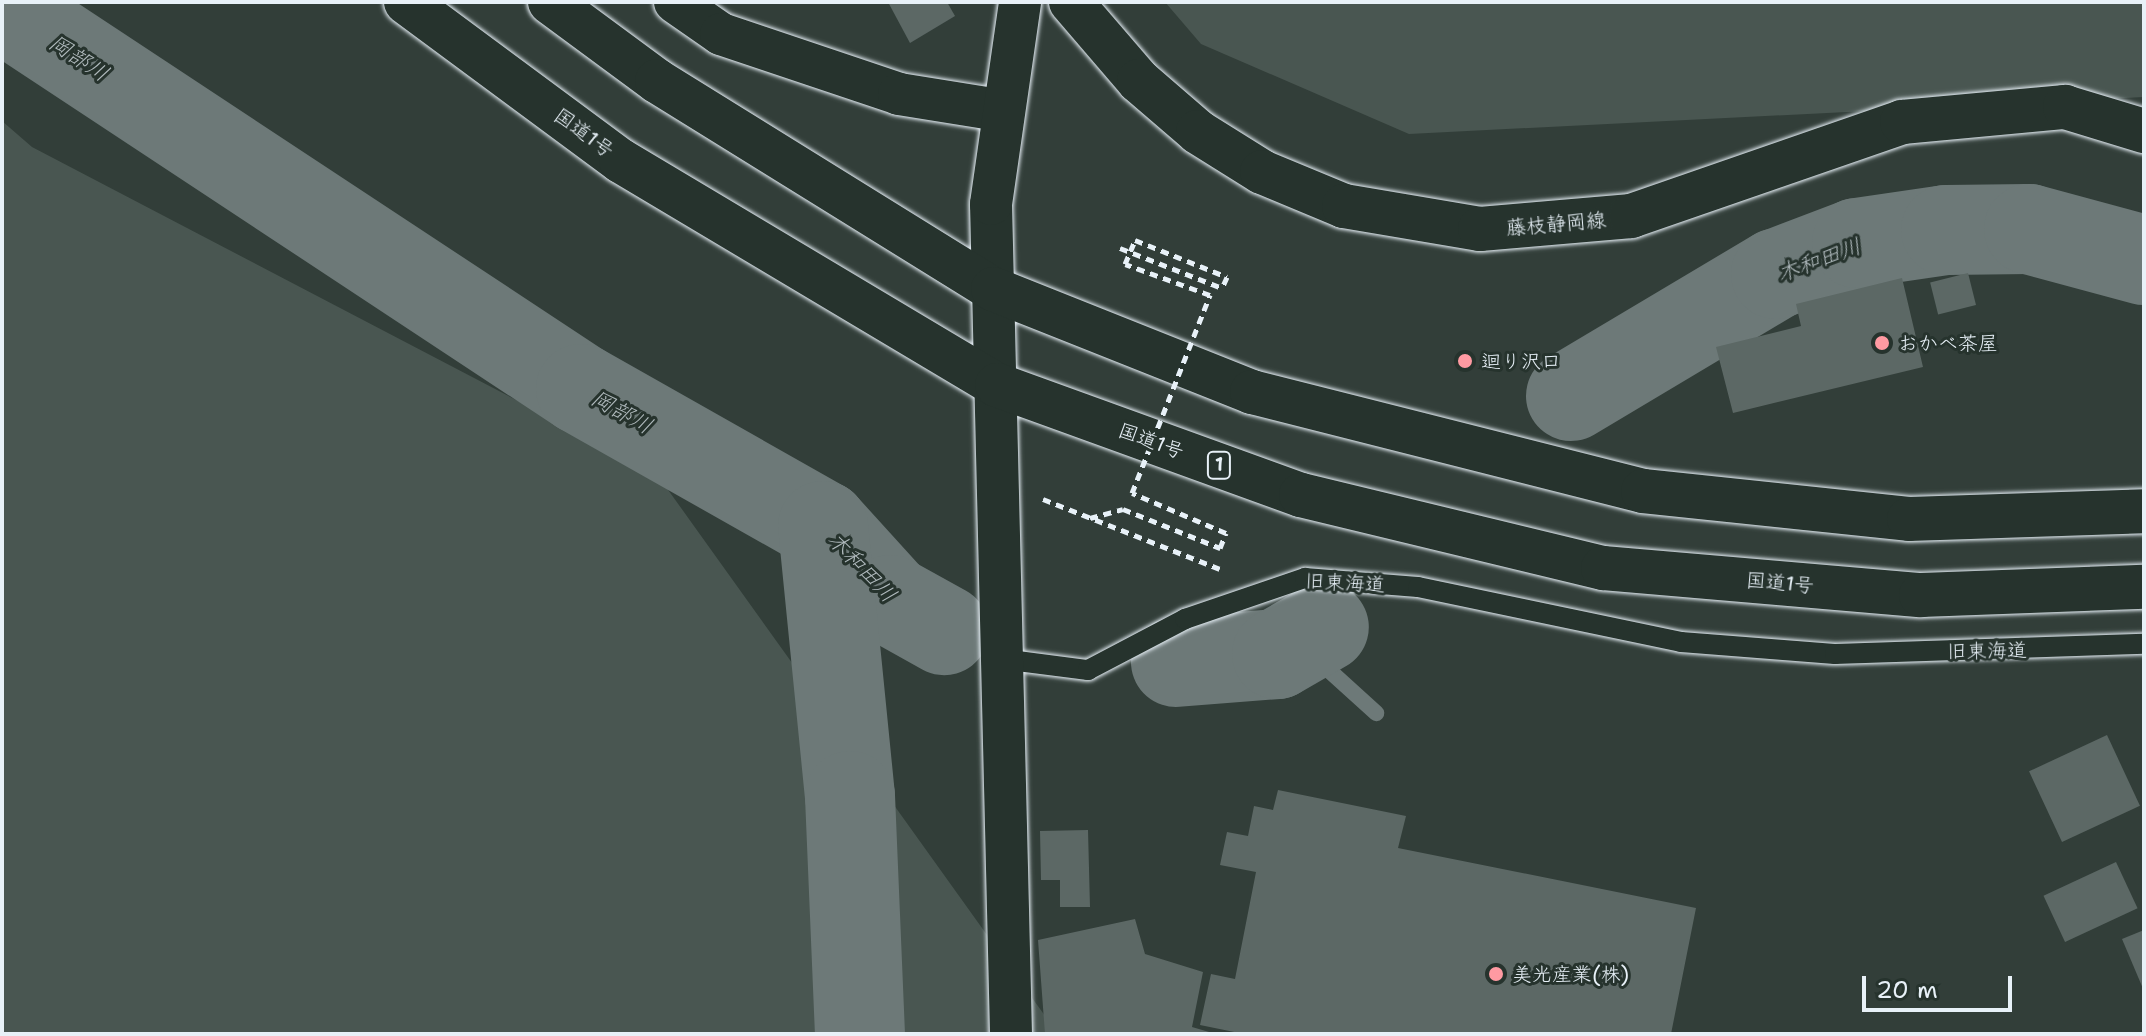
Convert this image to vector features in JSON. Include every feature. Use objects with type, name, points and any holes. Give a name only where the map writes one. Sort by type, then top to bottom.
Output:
[{"type":"main road","name":"国道1号","points":[[406,2],[621,161],[997,385],[1301,495],[1603,568],[1921,595],[2144,587]]},
{"type":"main road","points":[[550,2],[657,81],[993,289],[1252,392],[1643,491],[1909,519],[2144,511]]},
{"type":"main road","name":"藤枝静岡線","points":[[1071,2],[1139,81],[1198,132],[1262,172],[1344,206],[1480,229],[1631,216],[1902,122],[2065,107],[2144,131]]},
{"type":"street","points":[[579,2],[657,81]]},
{"type":"street","points":[[675,2],[721,34],[899,94],[999,110]]},
{"type":"street","points":[[1011,1034],[1002,659],[994,479],[997,385],[993,289],[999,110],[1020,2]]},
{"type":"lane","name":"旧東海道","points":[[1002,659],[1088,670],[1266,587],[1305,578],[1418,587],[1681,642],[1835,654],[2144,644]]},
{"type":"path","points":[[1090,518],[1123,509],[1220,548],[1226,533],[1132,493],[1210,295],[1125,264],[1135,240],[1227,277],[1222,288],[1120,248]]},
{"type":"path","points":[[994,479],[1266,587]]},
{"type":"shaded area","points":[[1165,2],[2144,2],[2144,97],[1409,134],[1201,44]]},
{"type":"shaded area","points":[[2,121],[32,147],[656,473],[1058,1034],[2,1034]]},
{"type":"building","points":[[888,2],[947,2],[955,16],[910,43]]},
{"type":"building","points":[[1968,273],[1976,305],[1938,314],[1930,282]]},
{"type":"building","points":[[1902,278],[1923,367],[1733,413],[1716,347],[1801,326],[1796,304]]},
{"type":"building","points":[[2107,735],[2140,806],[2062,842],[2029,771]]},
{"type":"building","points":[[1278,790],[1406,816],[1398,848],[1696,908],[1671,1034],[1244,1034],[1200,1025],[1211,974],[1235,979],[1256,872],[1220,865],[1227,832],[1248,836],[1254,806],[1273,810]]},
{"type":"building","points":[[1088,830],[1090,907],[1060,907],[1060,880],[1041,880],[1040,831]]},
{"type":"building","points":[[2116,862],[2138,908],[2065,942],[2043,896]]},
{"type":"building","points":[[1135,919],[1145,954],[1203,972],[1192,1027],[1216,1034],[1045,1034],[1038,940]]},
{"type":"building","points":[[2144,930],[2144,991],[2122,939]]},
{"type":"waterway","name":"岡部川","points":[[2,7],[581,389],[823,526],[890,600],[944,630]]},
{"type":"waterway","name":"木和田川","points":[[1571,396],[1776,274],[1857,243],[1946,230],[2029,229],[2144,260]]},
{"type":"waterway","name":"岡部川","points":[[823,526],[850,796],[860,1034]]},
{"type":"waterway","name":"木和田川","points":[[1176,662],[1277,654],[1324,627]]},
{"type":"waterway","points":[[1300,644],[1376,713]]},
{"type":"place","name":"おかべ茶屋","points":[[1882,343]]},
{"type":"place","name":"迴り沢口","points":[[1465,361]]},
{"type":"place","name":"美光産業(株)","points":[[1496,974]]}]
